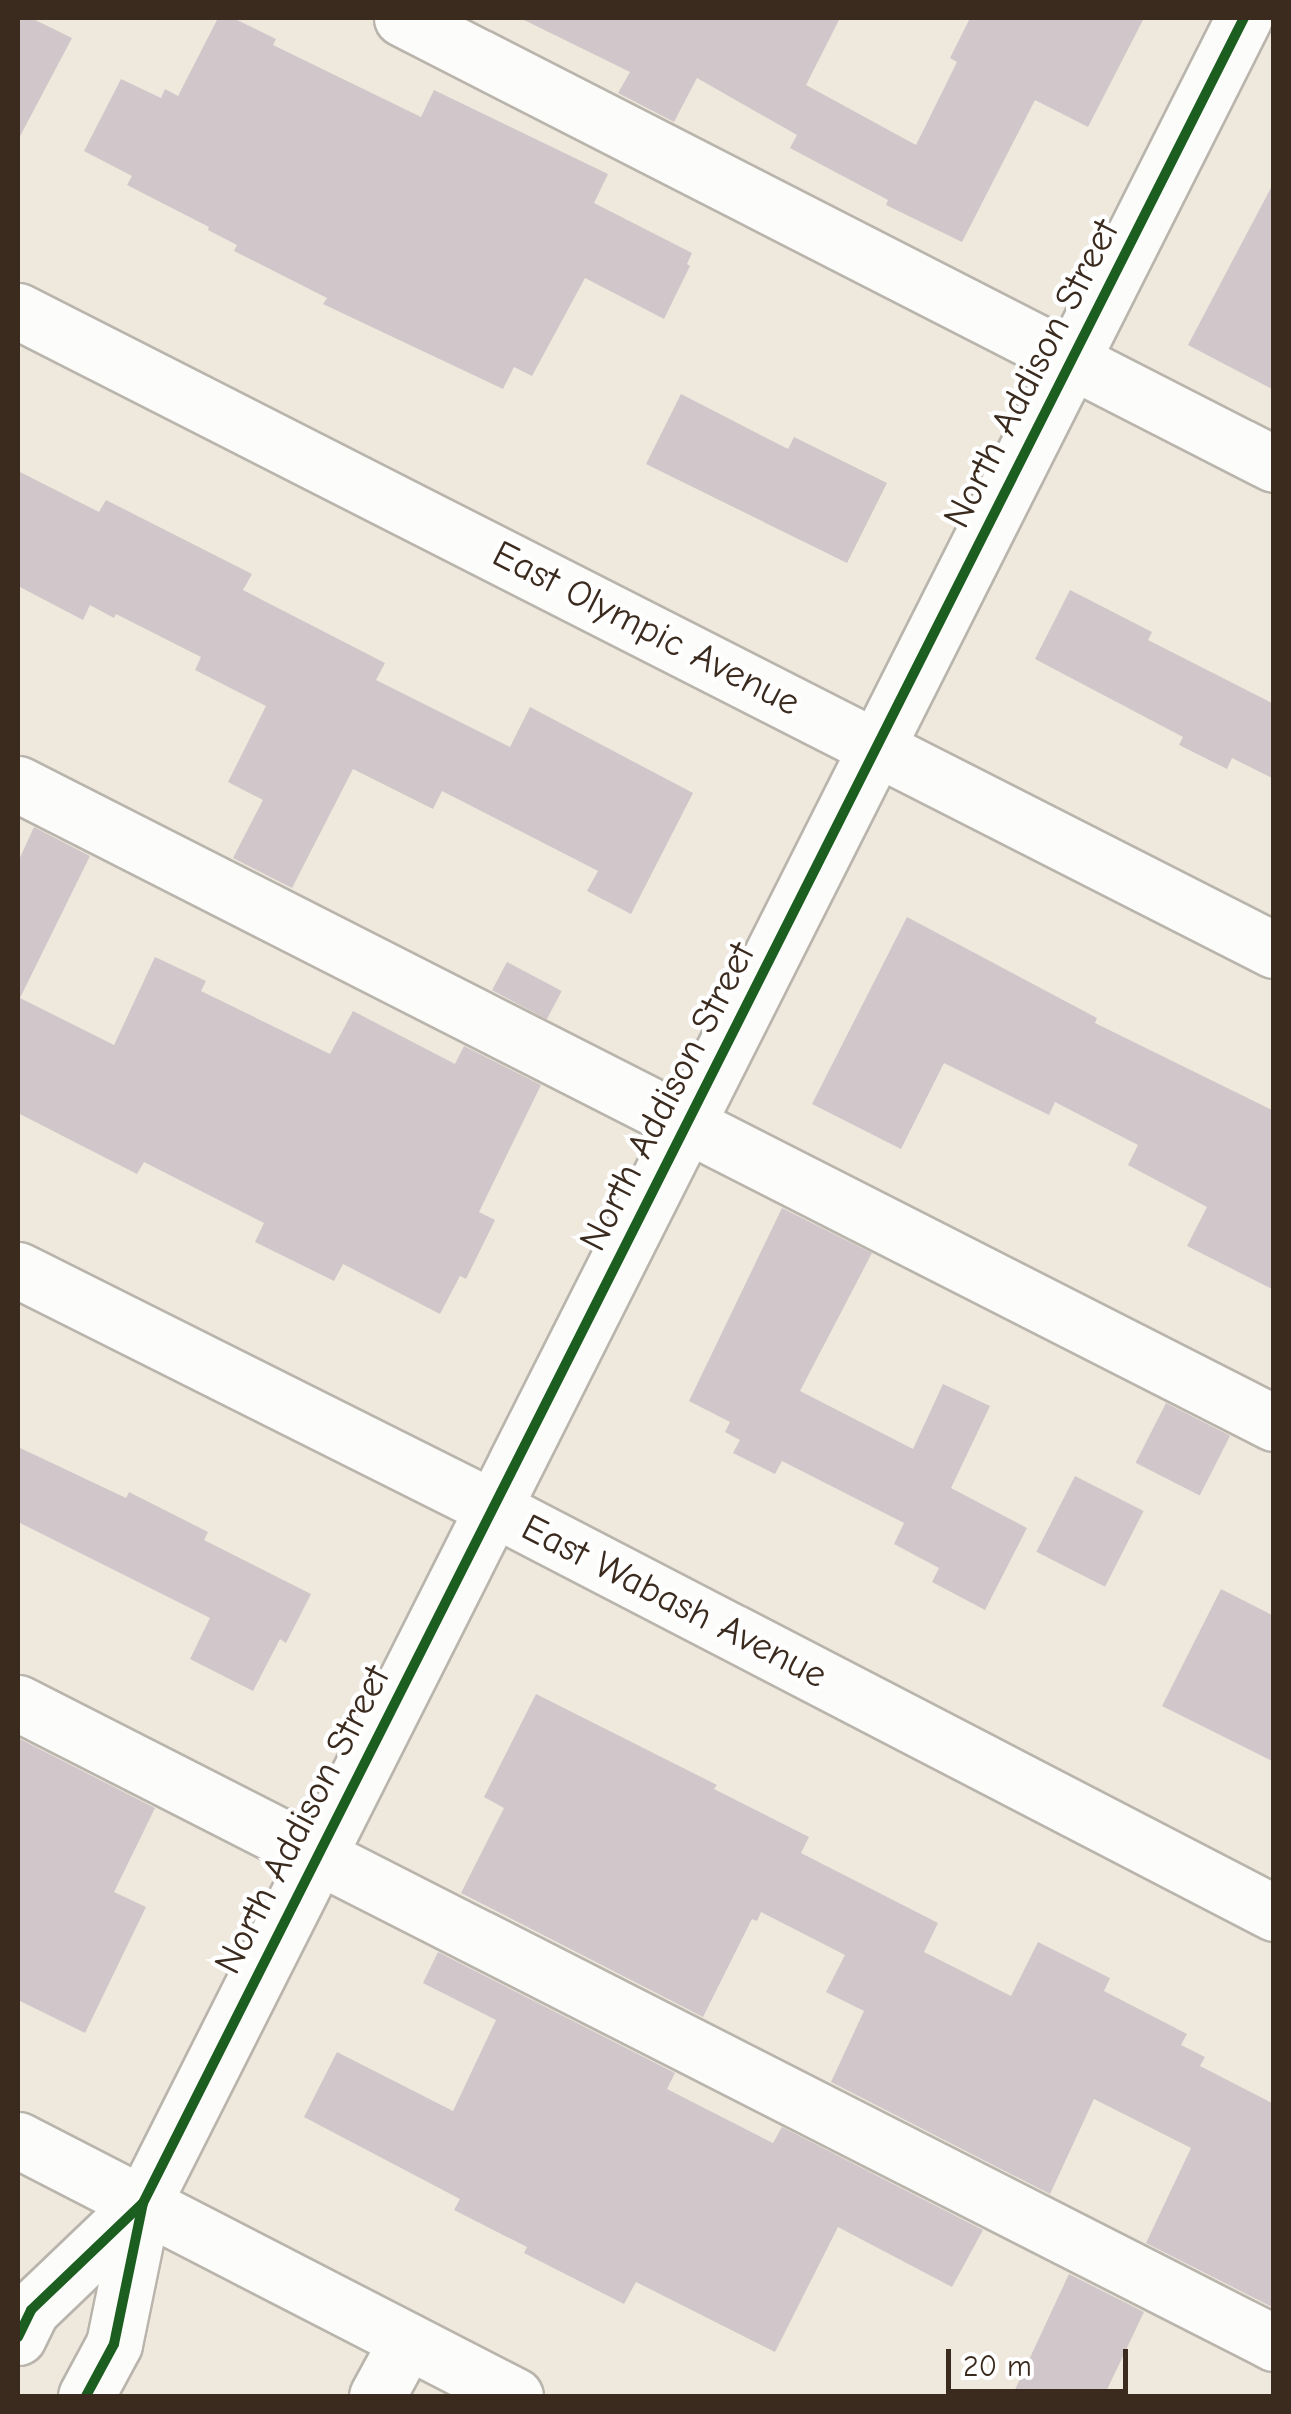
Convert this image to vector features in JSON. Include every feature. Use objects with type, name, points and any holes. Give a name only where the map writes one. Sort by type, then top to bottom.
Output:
[{"type":"street","points":[[402,18],[1274,464]]},
{"type":"street","name":"North Addison Street","points":[[86,2396],[114,2344],[143,2203],[1244,18]]},
{"type":"street","name":"East Olympic Avenue","points":[[18,311],[1274,950]]},
{"type":"street","points":[[18,784],[1274,1423]]},
{"type":"street","name":"East Wabash Avenue","points":[[18,1270],[494,1510],[1274,1913]]},
{"type":"street","points":[[18,1703],[1274,2343]]},
{"type":"street","points":[[18,2140],[515,2396]]},
{"type":"street","name":"North Addison Street","points":[[18,2337],[31,2310],[143,2203]]},
{"type":"street","points":[[376,2396],[406,2341]]},
{"type":"building","points":[[18,18],[31,18],[72,38],[18,140]]},
{"type":"building","points":[[218,18],[233,18],[276,39],[273,45],[421,117],[434,90],[608,174],[594,203],[692,253],[687,264],[690,266],[664,319],[585,278],[532,376],[514,367],[503,389],[323,304],[327,298],[234,251],[237,245],[208,230],[209,227],[127,185],[132,176],[84,151],[121,79],[161,98],[165,89],[178,96]]},
{"type":"building","points":[[520,18],[840,18],[806,85],[916,145],[957,62],[950,58],[970,18],[1144,18],[1088,127],[1035,100],[962,242],[886,205],[888,200],[790,148],[797,135],[697,78],[674,122],[618,93],[630,72]]},
{"type":"building","points":[[1274,182],[1274,390],[1188,345]]},
{"type":"building","points":[[681,394],[788,449],[794,437],[887,483],[847,563],[646,464]]},
{"type":"building","points":[[18,471],[99,512],[106,500],[252,574],[243,590],[385,663],[376,680],[510,747],[530,707],[693,793],[631,914],[587,891],[598,871],[442,791],[433,809],[353,769],[292,888],[233,858],[263,800],[228,782],[266,706],[195,670],[201,657],[116,614],[114,618],[90,605],[83,620],[18,586]]},
{"type":"building","points":[[1070,590],[1152,632],[1148,640],[1274,704],[1274,779],[1232,758],[1227,769],[1179,745],[1183,737],[1035,659]]},
{"type":"building","points":[[34,827],[90,856],[20,998],[114,1045],[155,957],[206,981],[201,991],[330,1054],[353,1011],[455,1064],[464,1046],[541,1085],[479,1212],[495,1220],[466,1279],[460,1276],[440,1314],[343,1264],[334,1281],[255,1242],[264,1223],[144,1162],[137,1174],[18,1113],[18,862]]},
{"type":"building","points":[[907,917],[1097,1018],[1095,1023],[1274,1111],[1274,1290],[1187,1246],[1207,1207],[1128,1165],[1138,1145],[1055,1102],[1049,1115],[944,1063],[901,1149],[812,1104]]},
{"type":"building","points":[[507,962],[562,991],[547,1019],[492,990]]},
{"type":"building","points":[[782,1208],[872,1253],[800,1391],[913,1449],[943,1384],[990,1406],[951,1488],[1027,1528],[985,1610],[932,1582],[939,1568],[894,1544],[904,1523],[782,1461],[775,1474],[733,1453],[740,1440],[725,1432],[730,1422],[689,1401]]},
{"type":"building","points":[[1166,1403],[1230,1436],[1200,1495],[1136,1463]]},
{"type":"building","points":[[18,1447],[126,1498],[129,1492],[208,1532],[204,1540],[311,1594],[286,1643],[280,1639],[253,1691],[190,1659],[210,1618],[18,1522]]},
{"type":"building","points":[[1075,1476],[1144,1511],[1105,1587],[1036,1552]]},
{"type":"building","points":[[1221,1589],[1274,1616],[1274,1762],[1162,1706]]},
{"type":"building","points":[[536,1694],[717,1785],[714,1789],[809,1837],[801,1853],[938,1923],[924,1952],[1011,1996],[1038,1942],[1110,1978],[1104,1991],[1187,2034],[1181,2045],[1205,2057],[1200,2066],[1274,2104],[1274,2308],[1146,2243],[1191,2148],[1094,2099],[1050,2194],[831,2082],[864,2011],[826,1992],[845,1955],[761,1912],[757,1921],[752,1919],[703,2017],[461,1893],[504,1808],[484,1797]]},
{"type":"building","points":[[18,1738],[155,1808],[114,1892],[146,1907],[85,2033],[18,2000]]},
{"type":"building","points":[[438,1952],[675,2073],[667,2089],[773,2143],[782,2127],[983,2230],[952,2287],[838,2227],[775,2352],[636,2282],[624,2304],[524,2253],[527,2247],[454,2210],[460,2199],[304,2117],[337,2052],[453,2111],[496,2020],[423,1983]]},
{"type":"building","points":[[1069,2274],[1144,2312],[1104,2396],[1012,2396]]},
{"type":"cycle path","points":[[86,2396],[114,2344],[143,2203],[1244,18]]},
{"type":"cycle path","points":[[18,2337],[31,2310],[143,2203]]}]
